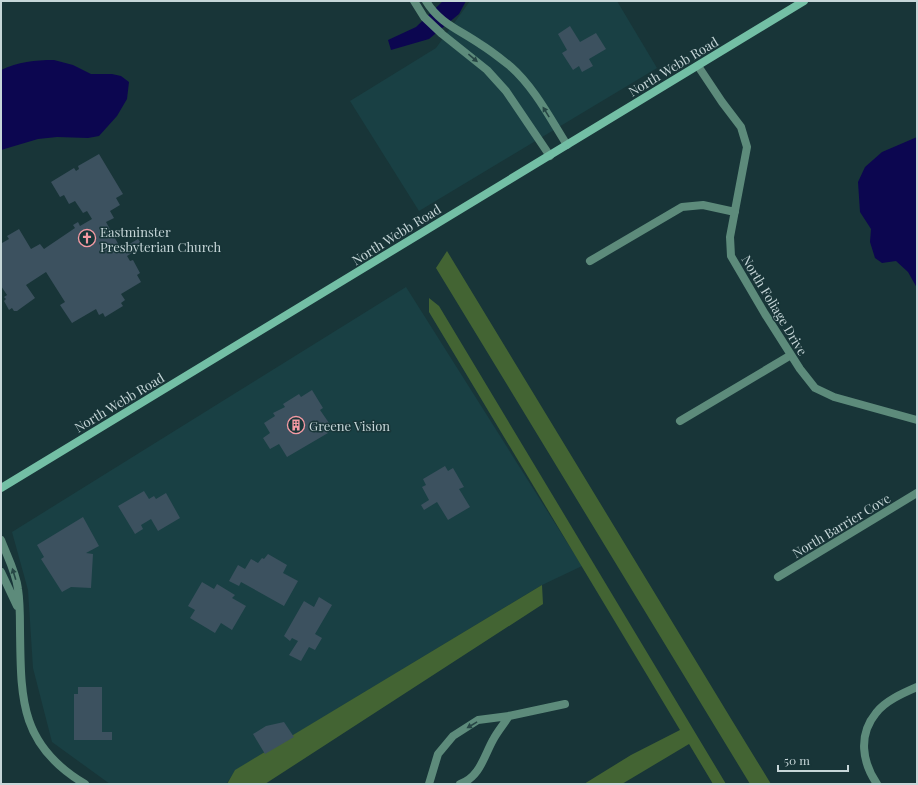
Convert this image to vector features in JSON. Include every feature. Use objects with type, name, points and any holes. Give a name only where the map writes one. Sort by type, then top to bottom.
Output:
[{"type":"main road","name":"North Webb Road","points":[[1,488],[440,220],[550,156],[804,1]]},
{"type":"street","points":[[414,1],[424,17],[442,34],[487,70],[520,110],[550,156]]},
{"type":"street","points":[[426,1],[431,10],[448,26],[480,43],[515,71],[535,94],[567,145]]},
{"type":"street","name":"North Foliage Drive","points":[[698,66],[741,127],[747,147],[730,237],[731,256],[791,355],[815,388],[834,397],[917,420]]},
{"type":"street","points":[[590,261],[682,207],[703,205],[735,212]]},
{"type":"street","points":[[680,421],[791,355]]},
{"type":"street","name":"North Barrier Cove","points":[[778,577],[917,492]]},
{"type":"street","points":[[1,540],[14,572],[18,589],[22,693],[26,713],[32,730],[40,744],[52,759],[71,776],[85,784]]},
{"type":"street","points":[[1,572],[19,610]]},
{"type":"street","points":[[877,784],[865,761],[863,748],[869,724],[876,712],[899,695],[917,687]]},
{"type":"street","points":[[428,784],[438,754],[453,736],[478,720],[509,716],[565,704]]},
{"type":"street","points":[[460,784],[475,775],[493,740],[509,716]]},
{"type":"shaded area","points":[[443,1],[466,1],[459,14],[429,39],[391,50],[388,40],[416,27]]},
{"type":"shaded area","points":[[470,1],[617,1],[657,68],[419,211],[350,101],[436,48]]},
{"type":"shaded area","points":[[54,60],[73,65],[91,74],[112,74],[121,76],[129,82],[127,99],[117,116],[99,136],[88,138],[57,137],[38,139],[1,150],[1,70],[27,62]]},
{"type":"shaded area","points":[[917,137],[917,288],[908,272],[896,261],[882,263],[875,258],[870,242],[871,229],[860,212],[858,182],[865,167],[882,152]]},
{"type":"shaded area","points":[[406,287],[582,566],[542,585],[236,770],[226,784],[110,784],[52,742],[33,668],[28,590],[12,532]]},
{"type":"green space","points":[[447,251],[771,784],[750,784],[436,268]]},
{"type":"green space","points":[[429,298],[439,306],[726,784],[713,784],[689,744],[622,784],[584,784],[631,755],[680,730],[429,312]]},
{"type":"green space","points":[[542,585],[543,604],[265,784],[227,784],[235,770]]},
{"type":"building","points":[[570,26],[580,42],[596,33],[606,49],[589,59],[593,66],[582,72],[579,66],[573,70],[562,53],[567,50],[558,34]]},
{"type":"building","name":"Eastminster Presbyterian Church","points":[[99,154],[123,194],[116,198],[120,205],[110,211],[114,218],[106,222],[121,249],[138,239],[143,246],[127,256],[130,261],[133,260],[140,273],[137,275],[141,282],[121,294],[125,300],[121,303],[123,306],[105,317],[103,313],[99,315],[96,309],[72,323],[60,305],[65,302],[46,272],[26,285],[35,298],[17,311],[14,311],[12,308],[9,310],[4,301],[6,299],[4,297],[7,295],[1,286],[1,241],[2,243],[9,239],[7,236],[19,229],[31,249],[40,244],[44,249],[75,228],[73,225],[78,222],[80,226],[92,219],[87,211],[83,213],[75,201],[69,204],[64,195],[60,197],[51,182],[74,168],[76,171],[79,169],[78,166]]},
{"type":"building","name":"Greene Vision","points":[[312,390],[323,408],[320,410],[329,423],[324,426],[328,433],[287,457],[279,444],[270,449],[263,438],[270,433],[264,423],[275,416],[273,413],[285,407],[283,404],[299,394],[301,397]]},
{"type":"building","points":[[445,466],[448,471],[453,468],[464,487],[459,489],[470,507],[448,520],[437,502],[424,510],[421,505],[429,500],[422,487],[426,485],[423,479]]},
{"type":"building","points":[[144,491],[149,499],[154,496],[156,499],[166,493],[180,518],[158,531],[151,519],[141,525],[143,529],[135,534],[118,506]]},
{"type":"building","points":[[83,517],[99,546],[86,553],[93,554],[91,588],[71,587],[62,592],[41,559],[44,557],[37,545]]},
{"type":"building","points":[[268,554],[287,565],[283,573],[298,581],[284,606],[241,582],[239,586],[229,581],[238,565],[245,569],[251,559],[258,563]]},
{"type":"building","points":[[202,582],[214,589],[217,584],[235,595],[232,598],[246,606],[232,630],[221,623],[215,633],[190,618],[195,610],[188,606]]},
{"type":"building","points":[[319,597],[332,605],[315,634],[322,638],[315,650],[309,647],[301,661],[289,655],[298,641],[292,638],[290,641],[284,636],[304,601],[314,607]]},
{"type":"building","points":[[78,687],[102,687],[102,732],[112,732],[112,740],[74,740],[74,694],[78,694]]},
{"type":"building","points":[[284,722],[294,737],[265,754],[253,734],[266,726]]},
{"type":"place","name":"Eastminster Presbyterian Church","points":[[87,238]]},
{"type":"place","name":"Greene Vision","points":[[296,425]]}]
